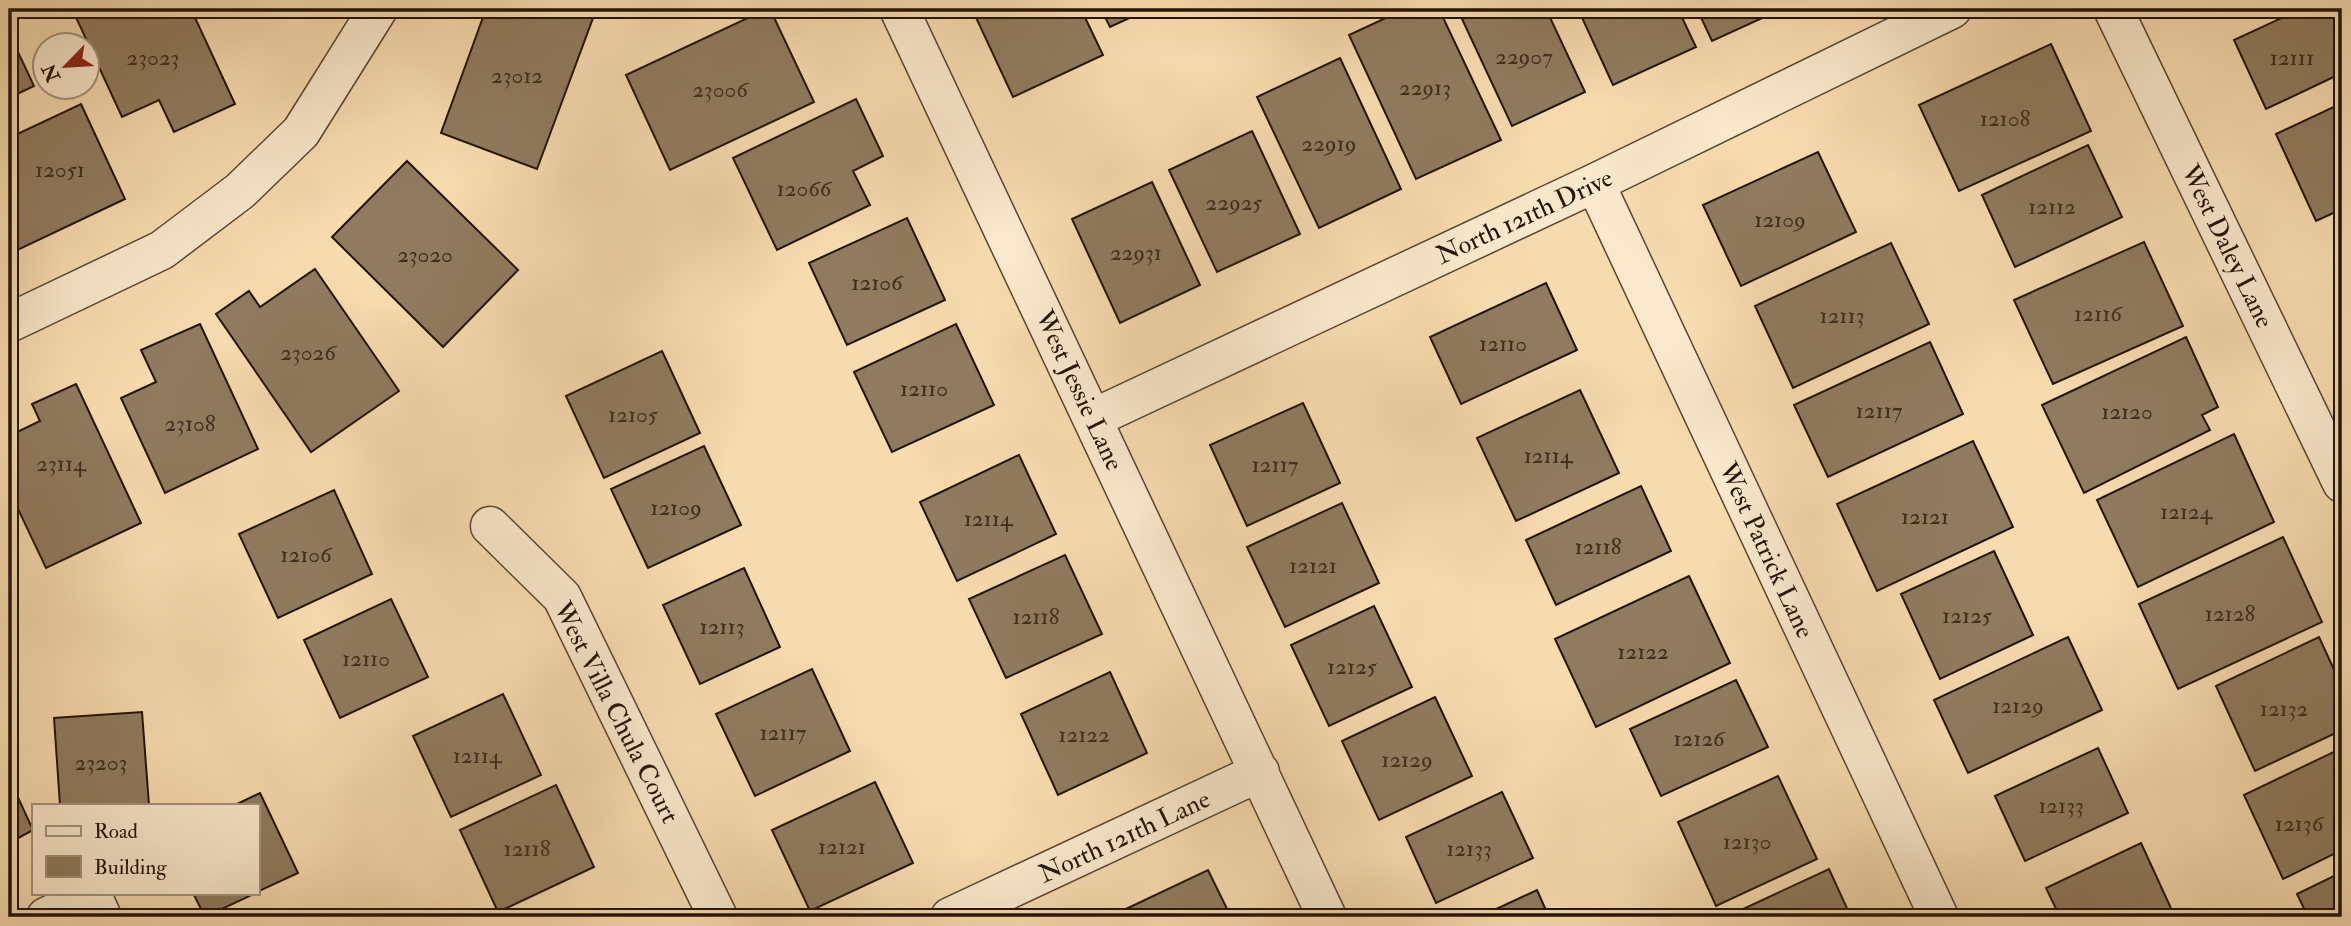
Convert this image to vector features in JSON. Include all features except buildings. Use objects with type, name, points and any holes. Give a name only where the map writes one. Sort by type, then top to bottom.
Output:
[{"type":"street","points":[[9,323],[162,250],[240,191],[301,132],[378,9]]},
{"type":"street","name":"West Jessie Lane","points":[[899,9],[1327,917]]},
{"type":"street","name":"North 121th Drive","points":[[1094,418],[1595,183],[1952,9]]},
{"type":"street","name":"West Daley Lane","points":[[2113,9],[2342,484]]},
{"type":"street","name":"West Patrick Lane","points":[[1595,183],[1939,917]]},
{"type":"street","name":"West Villa Chula Court","points":[[490,526],[562,597],[718,917]]},
{"type":"street","name":"North 121th Lane","points":[[950,917],[1260,772]]},
{"type":"street","points":[[46,917],[97,906]]}]
